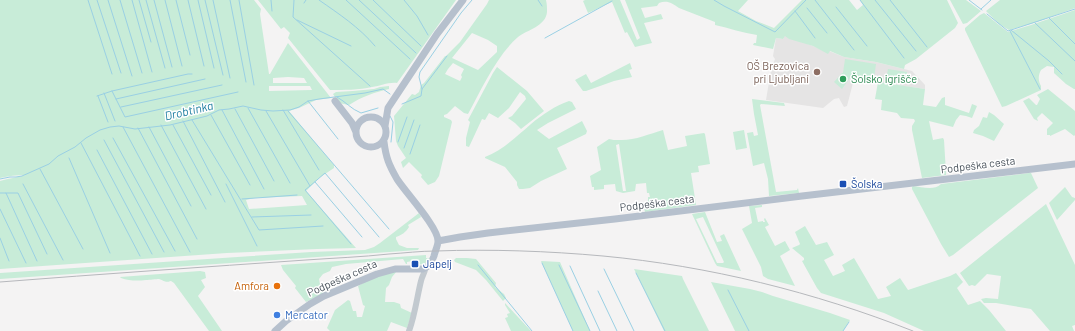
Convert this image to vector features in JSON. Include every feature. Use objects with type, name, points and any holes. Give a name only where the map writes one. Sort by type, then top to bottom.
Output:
[{"type":"main road","points":[[343,111],[356,119],[365,119],[373,118],[388,108],[463,0]]},
{"type":"main road","points":[[336,101],[352,123],[357,138],[363,145],[374,147],[384,142]]},
{"type":"main road","points":[[388,108],[384,142],[387,159],[398,181],[435,230],[438,241],[433,260],[429,265],[422,269]]},
{"type":"main road","points":[[373,118],[382,122],[385,126]]},
{"type":"main road","points":[[356,132],[359,124],[365,119]]},
{"type":"main road","points":[[374,147],[387,159]]},
{"type":"main road","name":"Podpeška cesta","points":[[438,241],[488,233],[622,219],[1075,164]]},
{"type":"main road","name":"Podpeška cesta","points":[[275,331],[286,321],[324,296],[389,270],[408,268],[422,269]]},
{"type":"street","points":[[409,331],[422,279],[422,269]]},
{"type":"shaded area","points":[[785,35],[828,53],[829,51],[844,57],[876,62],[912,71],[925,85],[925,89],[854,79],[847,106],[844,107],[839,98],[834,99],[823,108],[766,100],[771,70],[775,59],[773,56],[776,38],[783,39]]},
{"type":"green space","points":[[0,0],[254,0],[261,9],[260,14],[269,74],[288,43],[331,98],[316,100],[289,111],[334,165],[334,168],[319,178],[306,191],[356,248],[227,253],[0,269],[0,181],[25,175],[0,178]],"holes":[[[273,78],[304,78],[307,83],[273,83]],[[269,86],[310,86],[312,90],[269,91]],[[302,196],[307,205],[249,209],[246,200],[254,198]]]},
{"type":"green space","points":[[258,0],[456,0],[397,83],[362,89],[330,90],[288,38],[290,33],[284,27],[281,29]]},
{"type":"green space","points":[[489,0],[546,0],[547,12],[546,17],[540,24],[518,37],[503,53],[490,73],[468,114],[464,113],[455,106],[444,115],[444,117],[452,122],[439,176],[435,182],[428,185],[421,177],[422,175],[409,162],[403,168],[401,162],[406,158],[396,141],[394,116],[412,94],[415,95],[419,92],[421,85],[445,56],[460,42]],"holes":[[[472,33],[497,46],[497,52],[478,70],[452,58]],[[453,63],[464,69],[460,81],[445,74]]]},
{"type":"green space","points":[[620,0],[637,40],[640,38],[625,0],[748,0],[738,11],[756,21],[774,28],[802,0],[849,0],[857,10],[863,5],[860,0],[947,0],[958,23],[955,28],[916,59],[905,65],[904,69],[876,62],[844,57],[830,51],[828,54],[813,46],[789,39],[785,36],[783,39],[776,38],[773,49],[753,45],[756,43],[757,35],[715,25],[715,22],[667,2],[659,3],[657,6],[641,8],[645,18],[661,14],[663,19],[644,23],[652,43],[635,47],[627,32],[625,33],[612,2],[588,13],[583,1]]},
{"type":"green space","points":[[950,0],[966,0],[981,11],[967,23],[963,24]]},
{"type":"green space","points":[[1000,0],[1075,0],[1075,8],[1037,22],[1009,30],[999,24],[986,11]]},
{"type":"green space","points":[[1075,10],[1075,89],[1066,84],[1054,73],[1054,67],[1047,66],[1041,70],[1039,74],[1041,90],[1002,107],[965,28],[984,13],[1008,32]]},
{"type":"green space","points":[[845,59],[876,64],[874,78],[852,75],[842,89],[834,82],[843,73]]},
{"type":"green space","points":[[630,63],[632,69],[629,70],[632,77],[614,81],[586,91],[583,91],[575,80],[586,74],[591,83]]},
{"type":"green space","points":[[497,67],[527,91],[544,111],[521,129],[508,118],[512,116],[526,99],[520,92],[509,108],[498,118],[489,113],[485,120],[482,119],[469,147],[466,146],[466,138],[470,122],[468,120]]},
{"type":"green space","points":[[888,69],[907,72],[907,82],[886,79]]},
{"type":"green space","points":[[878,82],[925,89],[923,105],[936,107],[942,98],[945,97],[945,105],[969,113],[972,104],[977,106],[972,118],[960,115],[953,127],[929,121],[933,140],[943,138],[944,140],[946,175],[922,178],[912,130],[912,126],[915,121],[914,119],[901,118],[897,113],[881,110],[882,100],[875,99]]},
{"type":"green space","points":[[389,86],[389,89],[368,95],[349,105],[339,103],[333,94],[336,92],[374,89]]},
{"type":"green space","points":[[1048,89],[1075,111],[1074,136],[1065,129],[1050,136],[1047,135],[1047,129],[1053,123],[1042,113],[1037,118],[1038,121],[1034,119],[1023,101],[1029,98],[1037,105],[1040,99],[1037,95]]},
{"type":"green space","points":[[752,99],[784,103],[785,106],[760,105],[776,192],[797,190],[798,188],[799,193],[769,196],[768,179],[764,163],[753,166],[747,133],[753,132],[754,136],[758,135]]},
{"type":"green space","points":[[569,101],[572,102],[576,109],[537,130],[549,139],[582,121],[587,131],[586,134],[557,148],[567,169],[541,181],[530,188],[519,189],[517,182],[505,167],[485,158],[504,147],[536,120],[559,105]]},
{"type":"green space","points":[[989,112],[1004,124],[994,141],[973,133],[979,126],[983,117],[987,118]]},
{"type":"green space","points":[[663,130],[668,150],[687,146],[685,136],[705,134],[710,164],[698,166],[699,172],[691,173],[696,205],[645,212],[643,203],[648,202],[648,197],[650,197],[649,193],[647,193],[646,183],[636,184],[635,191],[623,193],[616,191],[615,184],[604,185],[604,189],[594,190],[590,176],[601,170],[597,147],[609,139],[630,139]],"holes":[[[619,144],[626,191],[623,191],[616,145]]]},
{"type":"green space","points":[[744,130],[747,148],[736,150],[733,132]]},
{"type":"green space","points":[[1031,173],[1038,188],[949,257],[912,189],[913,186],[931,188],[941,184]]},
{"type":"green space","points":[[1065,187],[1072,197],[1075,198],[1075,200],[1057,220],[1049,203]]},
{"type":"green space","points":[[1046,204],[1075,265],[1075,325],[1072,326],[1074,331],[1050,331],[1031,309],[996,303],[984,303],[981,299],[998,299],[1001,276],[987,274],[975,286],[969,286],[960,273]]},
{"type":"green space","points":[[762,205],[762,207],[755,208],[758,222],[765,222],[765,218],[769,225],[765,227],[775,246],[785,241],[790,250],[780,256],[795,286],[768,279],[763,276],[761,267],[742,229],[752,223],[749,206]]},
{"type":"green space","points":[[705,212],[717,242],[722,241],[720,236],[724,234],[741,271],[717,266],[692,214]],"holes":[[[703,217],[724,262],[717,263],[696,219]]]},
{"type":"green space","points":[[419,213],[421,217],[408,225],[409,227],[405,232],[396,237],[399,245],[407,248],[419,248],[418,250],[0,279],[0,273],[311,252],[365,250],[380,243]]},
{"type":"green space","points":[[805,226],[816,245],[827,242],[834,255],[824,260],[833,276],[845,271],[842,265],[854,258],[878,299],[891,296],[886,287],[900,278],[908,290],[956,273],[963,282],[957,288],[968,305],[980,301],[1006,331],[924,331],[884,313],[821,293],[802,261],[804,258],[792,248],[800,244],[795,232]]},
{"type":"green space","points":[[426,255],[426,258],[429,258],[429,260],[424,264],[413,264],[412,261],[407,262],[406,264],[403,259],[346,264],[332,267],[330,271],[323,274],[319,279],[320,284],[323,287],[318,291],[328,292],[306,302],[295,288],[296,286],[283,270],[281,265]]},
{"type":"green space","points":[[456,258],[476,259],[496,283],[495,287],[504,294],[506,298],[503,301],[476,270],[455,262],[454,260]]},
{"type":"green space","points":[[541,261],[560,262],[590,331],[573,331]]},
{"type":"green space","points":[[634,269],[682,276],[709,331],[664,331]]},
{"type":"green space","points":[[200,271],[205,272],[206,278],[201,280],[205,287],[198,296],[222,331],[209,331],[171,281],[166,282],[159,279],[140,281],[120,277]]},
{"type":"green space","points":[[397,271],[386,288],[385,302],[400,304],[401,308],[412,313],[407,328],[391,322],[387,331],[330,331],[327,328],[335,310],[348,300],[350,301],[353,311],[356,311],[357,317],[362,317],[365,306],[363,305],[358,286],[377,275]]},
{"type":"green space","points":[[711,282],[762,292],[850,320],[843,331],[735,331]]},
{"type":"green space","points":[[505,303],[531,331],[511,331],[505,318],[508,317],[507,314],[510,313]]},
{"type":"waterway","points":[[88,0],[112,74]]},
{"type":"waterway","points":[[97,0],[121,73]]},
{"type":"waterway","points":[[108,0],[132,76]]},
{"type":"waterway","points":[[120,0],[142,73]]},
{"type":"waterway","points":[[132,0],[152,72]]},
{"type":"waterway","points":[[139,0],[151,42]]},
{"type":"waterway","points":[[146,0],[165,68]]},
{"type":"waterway","points":[[154,0],[172,67]]},
{"type":"waterway","points":[[165,0],[182,66]]},
{"type":"waterway","points":[[176,0],[190,55]]},
{"type":"waterway","points":[[188,0],[204,66]]},
{"type":"waterway","points":[[198,0],[214,68]]},
{"type":"waterway","points":[[205,0],[223,75]]},
{"type":"waterway","points":[[213,0],[230,78]]},
{"type":"waterway","points":[[230,0],[246,82]]},
{"type":"waterway","points":[[239,0],[254,85]]},
{"type":"waterway","points":[[271,0],[272,11]]},
{"type":"waterway","points":[[294,0],[293,17],[370,86]]},
{"type":"waterway","points":[[319,0],[356,27],[375,46]]},
{"type":"waterway","points":[[346,0],[410,59]]},
{"type":"waterway","points":[[359,0],[416,53]]},
{"type":"waterway","points":[[373,0],[421,46]]},
{"type":"waterway","points":[[404,0],[417,16],[428,35]]},
{"type":"waterway","name":"Drobtinka","points":[[422,89],[419,77],[420,72],[461,13],[472,0]]},
{"type":"waterway","points":[[538,0],[542,6]]},
{"type":"waterway","points":[[714,0],[775,32],[806,0]]},
{"type":"waterway","points":[[815,0],[854,50]]},
{"type":"waterway","points":[[860,0],[904,58]]},
{"type":"waterway","points":[[875,0],[916,51]]},
{"type":"waterway","points":[[890,0],[927,47]]},
{"type":"waterway","points":[[969,0],[982,10]]},
{"type":"waterway","points":[[981,9],[991,0]]},
{"type":"waterway","points":[[545,38],[612,1]]},
{"type":"waterway","points":[[836,7],[867,46]]},
{"type":"waterway","points":[[807,8],[827,33]]},
{"type":"waterway","points":[[987,14],[1008,31],[1075,9]]},
{"type":"waterway","points":[[795,11],[815,38]]},
{"type":"waterway","points":[[1049,18],[1075,44]]},
{"type":"waterway","points":[[297,20],[351,46]]},
{"type":"waterway","points":[[1035,23],[1075,61]]},
{"type":"waterway","points":[[1011,30],[1049,61],[1062,74]]},
{"type":"waterway","points":[[1010,31],[1040,89]]},
{"type":"waterway","points":[[402,104],[421,96],[422,89],[447,56]]},
{"type":"waterway","points":[[97,96],[112,91],[192,74]]},
{"type":"waterway","points":[[116,99],[205,79]]},
{"type":"waterway","points":[[121,107],[222,85]]},
{"type":"waterway","name":"Drobtinka","points":[[0,179],[22,176],[49,164],[58,156],[75,147],[86,138],[100,130],[110,127],[119,126],[135,129],[170,125],[207,116],[219,110],[243,106],[261,110],[290,110],[299,107],[308,101],[383,89],[390,94]]},
{"type":"waterway","points":[[112,91],[125,117],[238,92]]},
{"type":"waterway","points":[[104,93],[115,121]]},
{"type":"waterway","points":[[98,96],[108,122]]},
{"type":"waterway","points":[[337,97],[354,110],[361,113],[378,108]]},
{"type":"waterway","points":[[308,101],[338,139]]},
{"type":"waterway","points":[[248,108],[290,183]]},
{"type":"waterway","points":[[235,109],[274,181]]},
{"type":"waterway","points":[[222,110],[264,189]]},
{"type":"waterway","points":[[283,110],[319,170]]},
{"type":"waterway","points":[[266,111],[310,186],[325,173],[379,237]]},
{"type":"waterway","points":[[288,111],[389,229]]},
{"type":"waterway","points":[[211,115],[250,185]]},
{"type":"waterway","points":[[390,116],[393,122],[391,142]]},
{"type":"waterway","points":[[398,142],[407,117]]},
{"type":"waterway","points":[[192,120],[259,230],[323,226]]},
{"type":"waterway","points":[[404,148],[414,120]]},
{"type":"waterway","points":[[183,121],[225,202]]},
{"type":"waterway","points":[[161,125],[206,209]]},
{"type":"waterway","points":[[173,125],[211,195]]},
{"type":"waterway","points":[[410,154],[420,125]]},
{"type":"waterway","points":[[123,127],[190,252]]},
{"type":"waterway","points":[[149,127],[191,206]]},
{"type":"waterway","points":[[138,128],[197,239]]},
{"type":"waterway","points":[[113,138],[175,251]]},
{"type":"waterway","points":[[104,140],[164,252]]},
{"type":"waterway","points":[[81,143],[140,256]]},
{"type":"waterway","points":[[97,150],[152,254]]},
{"type":"waterway","points":[[69,158],[110,253]]},
{"type":"waterway","points":[[40,169],[83,249]]},
{"type":"waterway","points":[[315,182],[362,237]]},
{"type":"waterway","points":[[23,184],[63,260]]},
{"type":"waterway","points":[[226,184],[257,246]]},
{"type":"waterway","points":[[310,186],[305,190],[351,244]]},
{"type":"waterway","points":[[0,193],[6,193],[37,261]]},
{"type":"waterway","points":[[6,193],[18,193],[47,254]]},
{"type":"waterway","points":[[242,199],[297,195]]},
{"type":"waterway","points":[[0,209],[26,263]]},
{"type":"waterway","points":[[252,217],[311,215]]},
{"type":"waterway","points":[[0,238],[9,261]]},
{"type":"waterway","points":[[542,263],[573,331]]},
{"type":"waterway","points":[[478,265],[532,331]]},
{"type":"waterway","points":[[559,265],[590,331]]},
{"type":"waterway","points":[[570,266],[600,331]]},
{"type":"waterway","points":[[604,269],[634,331]]},
{"type":"waterway","points":[[636,273],[665,331]]},
{"type":"waterway","points":[[728,290],[749,331]]},
{"type":"waterway","points":[[598,291],[617,331]]},
{"type":"waterway","points":[[843,331],[849,322]]},
{"type":"railway","points":[[0,282],[424,251],[498,250],[561,253],[643,260],[722,274],[838,304],[913,331]]},
{"type":"place","name":"OŠ Brezovica pri Ljubljani","points":[[817,72]]},
{"type":"place","name":"Šolsko igrišče","points":[[843,79]]},
{"type":"place","name":"Šolska","points":[[843,184]]},
{"type":"place","name":"Japelj","points":[[415,264]]},
{"type":"place","name":"Amfora","points":[[277,286]]},
{"type":"place","name":"Mercator","points":[[277,315]]}]
